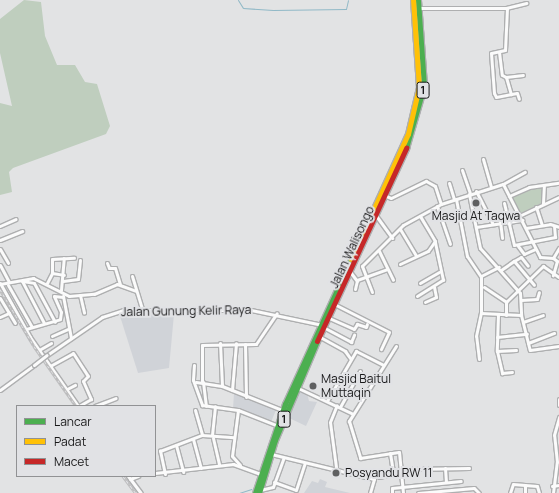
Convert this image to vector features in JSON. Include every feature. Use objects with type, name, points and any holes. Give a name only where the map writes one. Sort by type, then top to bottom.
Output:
[{"type":"highway","name":"Jalan Walisongo","points":[[258,492],[260,474],[282,410],[323,327],[404,144],[414,115],[419,68],[413,0]]},
{"type":"highway","name":"Jalan Walisongo","points":[[258,492],[271,454],[323,327],[336,305],[351,273],[413,134],[423,95],[424,61],[418,0]]},
{"type":"street","points":[[418,8],[506,8],[526,4]]},
{"type":"street","points":[[506,8],[504,50],[491,53],[494,93],[495,97],[517,93],[519,100]]},
{"type":"street","points":[[499,52],[502,75],[506,77],[511,94]]},
{"type":"street","points":[[506,77],[523,76]]},
{"type":"street","points":[[483,159],[491,187]]},
{"type":"street","points":[[462,170],[470,194],[480,248],[500,268],[518,290],[521,300],[521,316],[531,350],[559,346]]},
{"type":"street","points":[[372,292],[362,266],[400,229],[441,204],[476,191],[503,184],[525,172]]},
{"type":"street","points":[[386,196],[391,198],[426,181],[435,186],[441,204]]},
{"type":"street","points":[[509,196],[529,187],[559,183]]},
{"type":"street","points":[[449,184],[455,199],[467,256],[481,276],[484,287],[481,313],[476,336],[479,359]]},
{"type":"street","points":[[503,184],[540,257],[553,258],[557,261],[553,275]]},
{"type":"street","points":[[543,203],[544,186]]},
{"type":"street","points":[[476,191],[492,223]]},
{"type":"street","points":[[519,216],[543,203],[559,197]]},
{"type":"street","points":[[504,203],[509,220],[513,245],[518,246],[524,254],[536,249]]},
{"type":"street","points":[[437,206],[450,244]]},
{"type":"street","points":[[536,207],[542,225]]},
{"type":"street","points":[[417,296],[434,287],[443,280],[439,272],[435,240],[420,216]]},
{"type":"street","points":[[377,217],[392,238]]},
{"type":"street","points":[[0,226],[16,219]]},
{"type":"street","points":[[476,227],[500,221],[522,220]]},
{"type":"street","points":[[500,221],[502,238]]},
{"type":"street","points":[[526,228],[542,225],[559,227]]},
{"type":"street","points":[[518,246],[532,241],[555,237],[554,226]]},
{"type":"street","points":[[400,229],[416,256]]},
{"type":"street","points":[[0,240],[22,231]]},
{"type":"street","points":[[400,264],[428,251],[435,240]]},
{"type":"street","points":[[553,258],[559,248]]},
{"type":"street","points":[[0,249],[8,263]]},
{"type":"street","points":[[379,251],[393,280]]},
{"type":"street","points":[[481,276],[521,257],[528,266]]},
{"type":"street","points":[[64,258],[64,275],[61,290],[71,338]]},
{"type":"street","points":[[47,283],[52,273],[52,259],[74,258]]},
{"type":"street","points":[[63,281],[78,279],[80,260]]},
{"type":"street","points":[[514,261],[534,286]]},
{"type":"street","points":[[107,263],[109,268],[115,268],[120,284]]},
{"type":"street","points":[[0,265],[8,284],[32,327]]},
{"type":"street","points":[[506,315],[506,302],[544,266],[553,275],[559,277]]},
{"type":"street","points":[[357,281],[387,268]]},
{"type":"street","points":[[420,283],[439,272]]},
{"type":"street","points":[[52,273],[64,275]]},
{"type":"street","points":[[351,273],[357,281]]},
{"type":"street","points":[[132,276],[143,311]]},
{"type":"street","points":[[0,284],[8,284],[30,278],[47,283],[61,290]]},
{"type":"street","points":[[44,323],[22,281],[34,283],[55,322]]},
{"type":"street","points":[[355,289],[357,281]]},
{"type":"street","points":[[0,284],[39,350],[78,405]]},
{"type":"street","points":[[26,329],[44,323],[55,322],[60,319],[61,312],[54,296],[80,295],[120,284],[136,291]]},
{"type":"street","points":[[425,302],[436,297],[434,287]]},
{"type":"street","points":[[484,287],[506,302]]},
{"type":"street","points":[[521,300],[537,299],[539,292]]},
{"type":"street","points":[[80,295],[84,312]]},
{"type":"street","points":[[0,298],[15,322]]},
{"type":"street","points":[[336,305],[357,313],[368,324],[390,333],[381,349]]},
{"type":"street","name":"Jalan Gunung Kelir Raya","points":[[0,390],[71,338],[108,314],[143,311],[238,310],[277,313],[323,327],[351,342],[354,335]]},
{"type":"street","points":[[0,317],[9,313]]},
{"type":"street","points":[[207,406],[202,382],[201,346],[220,343],[258,343],[277,313]]},
{"type":"street","points":[[481,313],[521,316]]},
{"type":"street","points":[[498,315],[497,351],[502,373],[512,372]]},
{"type":"street","points":[[523,322],[543,315]]},
{"type":"street","points":[[329,318],[354,329],[357,324],[366,327],[368,324]]},
{"type":"street","points":[[52,336],[68,329]]},
{"type":"street","points":[[528,343],[554,333]]},
{"type":"street","points":[[497,337],[511,338],[527,334]]},
{"type":"street","points":[[320,337],[346,352],[350,358]]},
{"type":"street","points":[[39,350],[51,343]]},
{"type":"street","points":[[220,343],[222,386]]},
{"type":"street","points":[[232,390],[236,370],[236,343]]},
{"type":"street","points":[[245,344],[246,397]]},
{"type":"street","points":[[396,346],[351,413],[349,421],[360,458],[400,452],[403,493]]},
{"type":"street","points":[[327,401],[350,358],[357,350],[383,365]]},
{"type":"street","points":[[497,351],[516,350]]},
{"type":"street","points":[[50,366],[70,352],[88,376],[83,380],[90,402],[82,405]]},
{"type":"street","points":[[194,365],[193,380],[196,382],[201,403],[207,406],[238,410],[276,425]]},
{"type":"street","points":[[236,370],[245,370]]},
{"type":"street","points":[[336,467],[330,422],[338,406],[360,371]]},
{"type":"street","points":[[196,382],[222,386],[246,397],[282,410]]},
{"type":"street","points":[[67,389],[75,385]]},
{"type":"street","points":[[298,388],[321,397],[351,413]]},
{"type":"street","points":[[98,405],[116,398]]},
{"type":"street","points":[[559,400],[559,405]]},
{"type":"street","points":[[215,406],[213,436],[219,464]]},
{"type":"street","points":[[195,410],[202,435]]},
{"type":"street","points":[[238,410],[232,456],[240,465]]},
{"type":"street","points":[[553,493],[552,486],[554,473],[558,462],[554,441],[559,417]]},
{"type":"street","points":[[165,474],[159,454],[176,445],[202,435],[234,437]]},
{"type":"street","points":[[193,439],[201,468]]},
{"type":"street","points":[[554,441],[559,442]]},
{"type":"street","points":[[176,445],[183,472]]},
{"type":"street","points":[[390,453],[393,473]]},
{"type":"street","points":[[271,454],[283,459],[336,467],[374,478],[370,493]]},
{"type":"street","points":[[258,492],[272,488],[283,459]]},
{"type":"street","points":[[274,482],[297,489],[305,463]]},
{"type":"street","points":[[156,473],[165,474],[183,472],[219,464],[240,465],[260,474]]},
{"type":"street","points":[[445,468],[446,482]]},
{"type":"street","points":[[379,477],[401,471],[469,468]]},
{"type":"street","points":[[554,473],[559,472]]},
{"type":"street","points":[[129,477],[141,493]]},
{"type":"street","points":[[392,493],[391,488],[402,486],[461,481]]},
{"type":"street","points":[[510,493],[511,484],[538,487],[539,493]]},
{"type":"street","points":[[525,485],[525,493]]},
{"type":"street","points":[[552,486],[559,485]]},
{"type":"street","points":[[418,493],[479,491]]},
{"type":"shaded area","points":[[119,313],[174,314],[169,368],[138,373]]},
{"type":"shaded area","points":[[299,390],[307,393],[309,401],[317,402],[306,426],[287,417]]},
{"type":"shaded area","points":[[234,393],[276,410],[271,422],[233,409]]},
{"type":"shaded area","points":[[320,479],[327,482],[325,487],[350,493],[304,493],[312,481],[318,483]]},
{"type":"green space","points":[[24,0],[41,2],[45,36],[57,65],[75,65],[85,82],[97,84],[110,126],[106,134],[13,168],[9,172],[12,192],[0,195],[0,103],[12,106],[0,53],[0,19]]},
{"type":"green space","points":[[544,187],[542,203],[519,214],[510,196],[530,188]]},
{"type":"waterway","points":[[238,0],[243,8],[273,10],[346,9],[348,0]]},
{"type":"waterway","points":[[239,493],[251,489]]},
{"type":"railway","points":[[0,289],[34,346],[75,405]]},
{"type":"railway","points":[[124,477],[136,493]]},
{"type":"traffic: fast","points":[[406,148],[424,86],[418,0]]},
{"type":"traffic: fast","points":[[255,493],[285,404],[351,259]]},
{"type":"traffic: fast","points":[[259,493],[275,440],[317,341]]},
{"type":"traffic: slow","points":[[351,259],[408,134],[419,87],[413,0]]},
{"type":"traffic: jam","points":[[317,341],[406,148]]},
{"type":"place","name":"Masjid At Taqwa","points":[[476,203]]},
{"type":"place","name":"Masjid Baitul Muttaqin","points":[[313,386]]},
{"type":"place","name":"Posyandu RW 11","points":[[336,473]]}]
